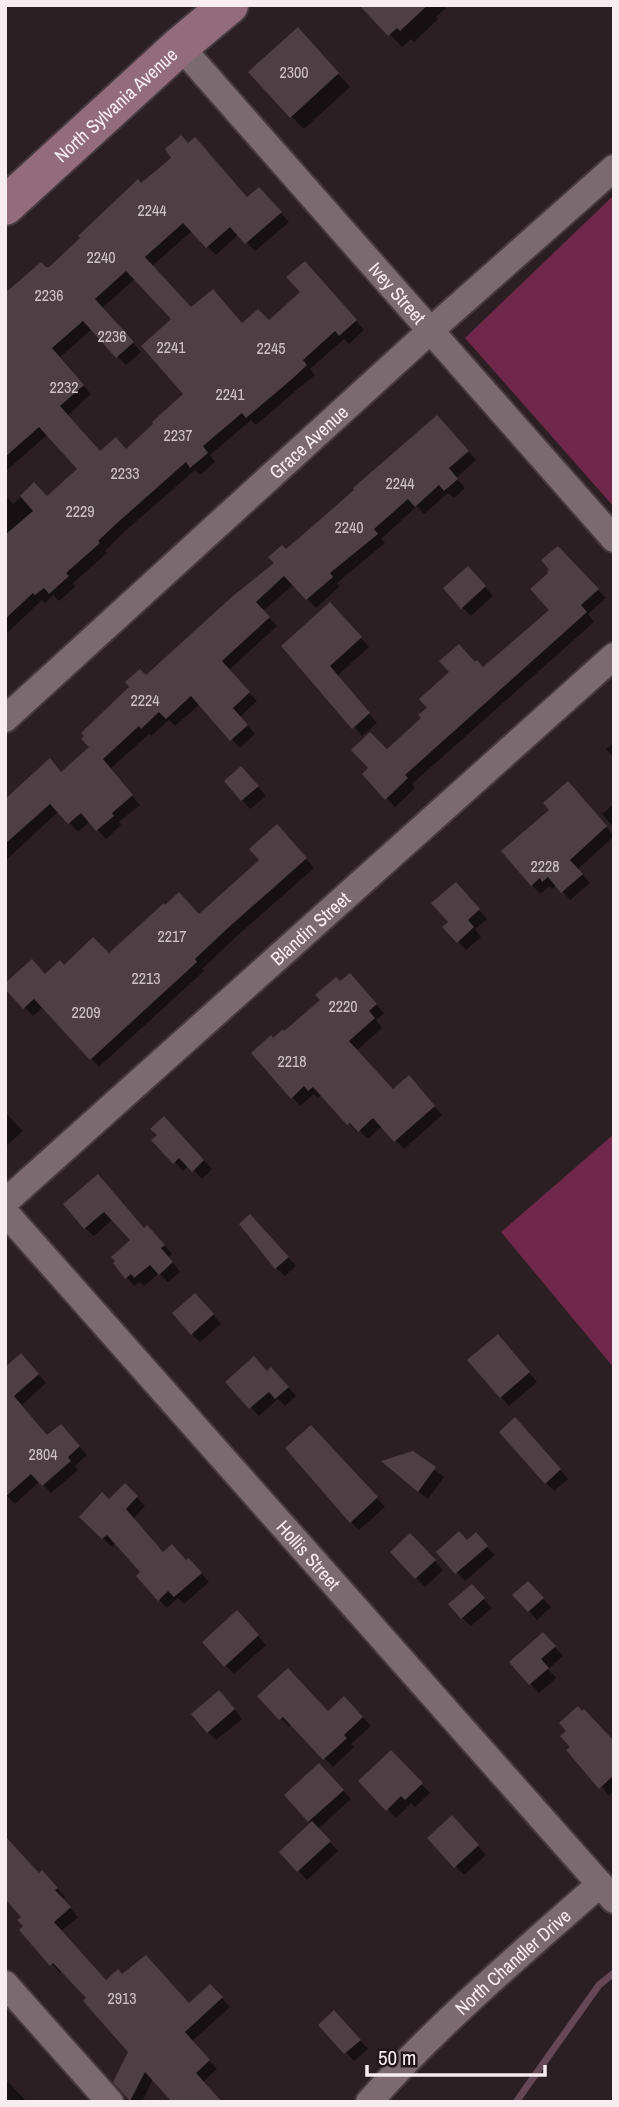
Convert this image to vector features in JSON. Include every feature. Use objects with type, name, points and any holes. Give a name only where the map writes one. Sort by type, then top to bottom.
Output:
[{"type":"main road","name":"North Sylvania Avenue","points":[[5,206],[180,46],[229,5]]},
{"type":"street","name":"Ivey Street","points":[[180,46],[614,539]]},
{"type":"street","name":"Grace Avenue","points":[[5,719],[430,331],[614,169]]},
{"type":"street","name":"Blandin Street","points":[[5,1202],[614,656]]},
{"type":"street","name":"Hollis Street","points":[[5,1212],[607,1892]]},
{"type":"street","name":"North Chandler Drive","points":[[369,2102],[470,2000],[607,1892]]},
{"type":"street","points":[[5,1984],[110,2102]]},
{"type":"shaded area","points":[[614,195],[614,507],[465,338]]},
{"type":"shaded area","points":[[614,1134],[614,1368],[501,1232]]},
{"type":"building","points":[[359,5],[428,5],[400,31],[397,28],[388,36]]},
{"type":"building","points":[[298,27],[339,73],[290,118],[248,72]]},
{"type":"building","points":[[181,135],[188,143],[195,137],[247,197],[259,187],[282,212],[245,244],[230,227],[206,248],[183,223],[145,257],[191,307],[213,289],[242,323],[258,309],[269,320],[300,292],[286,277],[305,261],[357,320],[339,336],[335,331],[303,360],[307,365],[246,418],[242,413],[203,446],[208,453],[190,468],[186,462],[116,524],[98,541],[100,543],[66,573],[69,576],[49,594],[44,588],[35,595],[33,593],[5,619],[5,535],[33,511],[20,496],[34,482],[47,496],[77,469],[39,427],[5,457],[5,293],[41,262],[49,267],[138,179],[141,183],[171,158],[165,149]],"holes":[[[126,271],[171,319],[141,346],[183,394],[126,449],[116,437],[100,451],[60,406],[84,385],[52,348],[83,321],[116,358],[134,342],[95,299]]]},
{"type":"building","points":[[437,415],[469,451],[449,468],[458,479],[444,491],[439,485],[415,507],[408,499],[374,529],[378,534],[330,573],[333,577],[306,600],[284,576],[256,602],[270,617],[222,661],[250,692],[233,708],[248,725],[230,741],[191,696],[166,719],[159,712],[141,729],[139,726],[103,759],[133,795],[96,831],[81,813],[68,824],[50,804],[5,844],[5,799],[50,758],[61,772],[89,747],[81,739],[84,736],[81,733],[129,687],[125,682],[140,669],[146,675],[234,595],[274,563],[268,557],[282,545],[286,549]]},
{"type":"building","points":[[558,546],[599,589],[581,605],[587,612],[405,775],[408,778],[385,800],[362,774],[368,768],[351,750],[370,732],[387,749],[421,718],[418,715],[427,708],[419,699],[449,672],[439,661],[459,644],[483,667],[549,610],[530,589],[548,573],[549,570],[541,560]]},
{"type":"building","points":[[468,566],[486,586],[461,609],[443,588]]},
{"type":"building","points":[[330,602],[362,637],[330,666],[370,713],[352,729],[281,646]]},
{"type":"building","points":[[241,766],[259,786],[241,801],[224,781]]},
{"type":"building","points":[[568,781],[607,826],[570,860],[583,874],[561,893],[548,877],[542,882],[540,878],[531,886],[501,851],[549,810],[543,803]]},
{"type":"building","points":[[277,824],[307,858],[229,927],[195,959],[197,962],[90,1060],[34,999],[23,1009],[5,989],[5,983],[32,959],[45,974],[60,960],[64,965],[93,937],[109,953],[179,892],[199,914],[259,860],[249,849]]},
{"type":"building","points":[[456,882],[480,909],[468,920],[474,927],[457,943],[442,927],[448,922],[431,903]]},
{"type":"building","points":[[350,973],[377,1004],[369,1011],[375,1018],[349,1041],[393,1089],[409,1075],[435,1106],[394,1142],[373,1118],[358,1132],[350,1123],[347,1125],[313,1087],[308,1091],[304,1086],[291,1099],[251,1053],[271,1035],[273,1038],[283,1029],[284,1031],[320,1000],[315,995],[336,977],[340,981]]},
{"type":"building","points":[[164,1116],[204,1160],[192,1172],[179,1158],[173,1164],[151,1140],[157,1135],[150,1129]]},
{"type":"building","points":[[98,1174],[144,1228],[147,1225],[165,1245],[161,1248],[173,1262],[159,1275],[150,1265],[134,1278],[131,1274],[125,1279],[111,1257],[130,1240],[104,1212],[84,1229],[63,1204]]},
{"type":"building","points":[[250,1214],[289,1257],[275,1269],[239,1224]]},
{"type":"building","points":[[195,1293],[214,1314],[191,1335],[172,1313]]},
{"type":"building","points":[[498,1334],[530,1372],[500,1398],[467,1360]]},
{"type":"building","points":[[21,1353],[39,1374],[14,1396],[47,1435],[61,1424],[80,1446],[68,1457],[71,1461],[42,1486],[31,1474],[5,1497],[5,1367]]},
{"type":"building","points":[[254,1356],[267,1371],[271,1367],[289,1387],[275,1399],[269,1392],[249,1409],[225,1382]]},
{"type":"building","points":[[515,1417],[561,1469],[545,1484],[499,1432]]},
{"type":"building","points":[[311,1425],[378,1497],[350,1523],[285,1448]]},
{"type":"building","points":[[413,1451],[436,1467],[418,1492],[381,1461]]},
{"type":"building","points":[[125,1483],[138,1496],[126,1509],[163,1552],[172,1544],[202,1573],[174,1597],[168,1591],[158,1601],[136,1576],[140,1572],[107,1535],[102,1539],[79,1517],[102,1492],[109,1499]]},
{"type":"building","points":[[459,1531],[467,1540],[476,1532],[488,1546],[455,1574],[436,1552]]},
{"type":"building","points":[[410,1533],[436,1560],[415,1579],[390,1552]]},
{"type":"building","points":[[528,1581],[544,1598],[528,1612],[512,1595]]},
{"type":"building","points":[[472,1584],[485,1598],[461,1619],[448,1604]]},
{"type":"building","points":[[237,1610],[259,1635],[224,1667],[202,1642]]},
{"type":"building","points":[[543,1632],[556,1646],[541,1659],[549,1668],[529,1685],[509,1662]]},
{"type":"building","points":[[288,1668],[328,1711],[344,1696],[363,1717],[344,1735],[347,1738],[323,1760],[283,1717],[279,1720],[257,1696]]},
{"type":"building","points":[[219,1690],[235,1709],[207,1733],[191,1714]]},
{"type":"building","points":[[578,1706],[614,1741],[614,1775],[599,1789],[566,1750],[570,1747],[560,1736],[566,1731],[559,1723]]},
{"type":"building","points":[[391,1750],[423,1783],[405,1800],[401,1796],[386,1811],[358,1781]]},
{"type":"building","points":[[319,1763],[344,1790],[308,1822],[284,1795]]},
{"type":"building","points":[[452,1815],[479,1845],[454,1868],[427,1838]]},
{"type":"building","points":[[312,1821],[331,1841],[297,1872],[279,1852]]},
{"type":"building","points":[[5,1836],[39,1873],[42,1870],[58,1888],[55,1890],[71,1907],[54,1922],[106,1980],[118,1969],[122,1974],[146,1955],[189,2003],[210,1984],[223,1997],[185,2032],[210,2060],[196,2073],[222,2102],[172,2102],[145,2072],[130,2101],[113,2082],[128,2052],[83,2001],[86,1998],[53,1963],[50,1966],[19,1930],[23,1926],[17,1920],[21,1917],[5,1899]]},
{"type":"building","points":[[334,2010],[361,2040],[344,2054],[318,2025]]},
{"type":"waterway","points":[[516,2102],[599,1985],[614,1973]]}]
